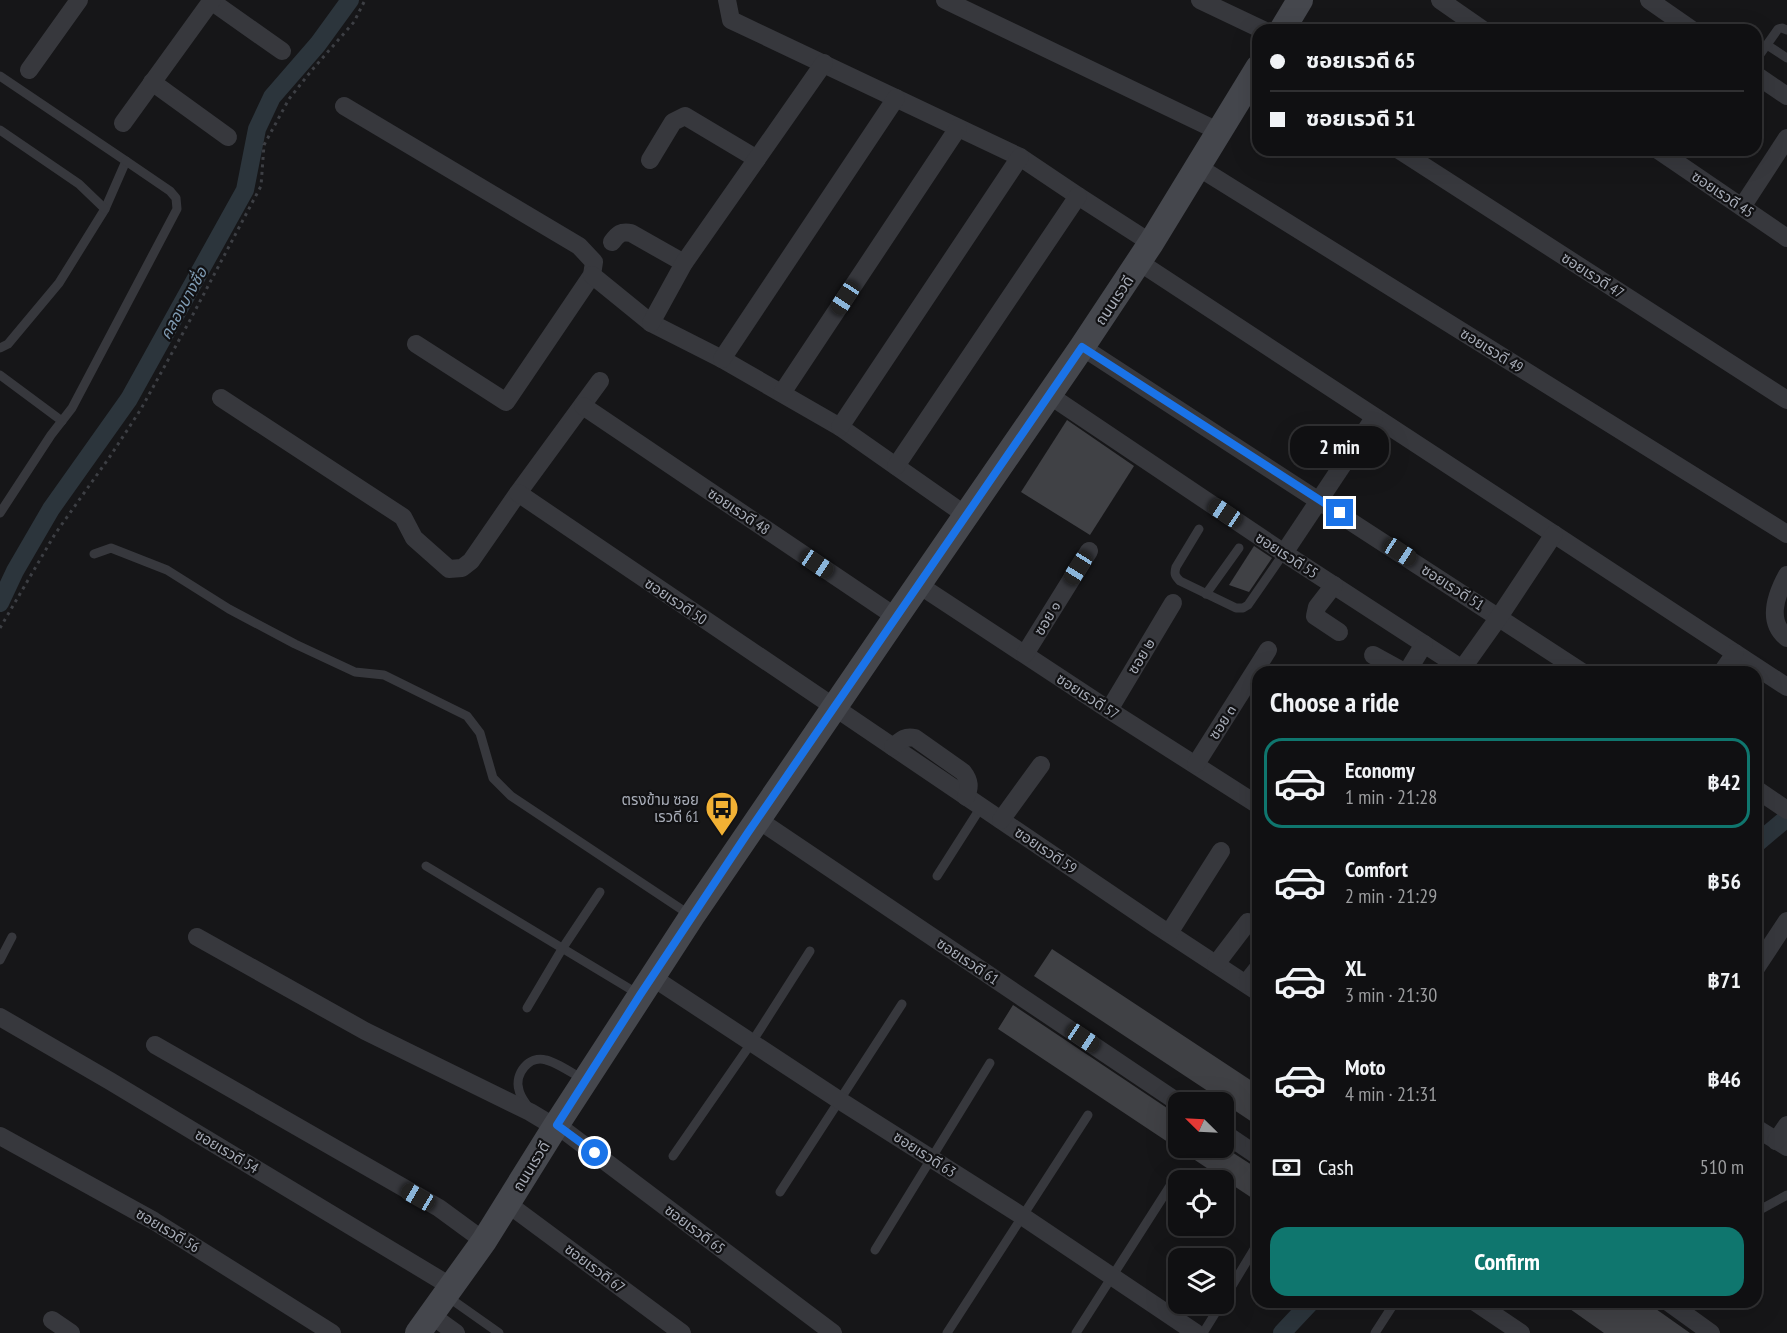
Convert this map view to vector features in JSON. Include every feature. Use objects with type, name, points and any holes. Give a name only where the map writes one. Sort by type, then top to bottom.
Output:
[{"type":"street","points":[[28,70],[79,0]]},
{"type":"street","points":[[123,123],[211,0],[282,51]]},
{"type":"street","points":[[727,0],[731,20],[1020,157],[1078,196],[1145,252],[1374,418],[1755,666]]},
{"type":"street","points":[[945,0],[1220,132]]},
{"type":"street","points":[[1200,0],[1252,25]]},
{"type":"street","points":[[1286,24],[1300,0]]},
{"type":"street","points":[[1440,0],[1474,24]]},
{"type":"street","points":[[1649,0],[1683,24]]},
{"type":"street","points":[[651,323],[684,263],[824,63]]},
{"type":"street","name":"ถนนเรวดี","points":[[437,1308],[484,1241],[646,986],[757,819],[967,516],[1145,252],[1252,78]]},
{"type":"street","points":[[1762,79],[1787,96]]},
{"type":"street","points":[[152,82],[228,137]]},
{"type":"street","points":[[722,358],[896,98]]},
{"type":"street","points":[[344,106],[579,246],[594,262],[592,275],[506,402],[416,344]]},
{"type":"street","points":[[650,160],[673,122],[685,116],[757,159]]},
{"type":"street","points":[[782,393],[958,128]]},
{"type":"street","points":[[1742,207],[1787,138]]},
{"type":"street","name":"ซอยเรวดี 47","points":[[1408,156],[1787,400]]},
{"type":"street","name":"ซอยเรวดี 45","points":[[1667,156],[1787,238]]},
{"type":"street","points":[[840,427],[1020,157]]},
{"type":"street","name":"ซอยเรวดี 49","points":[[1198,167],[1787,534]]},
{"type":"street","points":[[896,466],[1078,196]]},
{"type":"street","points":[[612,242],[623,231],[631,233],[684,263]]},
{"type":"street","points":[[592,275],[651,323],[722,358],[840,427],[967,516]]},
{"type":"street","name":"ซอยเรวดี 51","points":[[1082,347],[1573,666]]},
{"type":"street","points":[[221,398],[403,517],[414,538],[449,569],[462,568],[471,561],[600,381]]},
{"type":"street","name":"ซอยเรวดี 55","points":[[1049,395],[1284,553],[1459,666]]},
{"type":"street","name":"ซอยเรวดี 48","points":[[583,406],[896,617]]},
{"type":"street","points":[[1284,553],[1374,418]]},
{"type":"street","name":"ซอยเรวดี 50","points":[[518,493],[834,708]]},
{"type":"street","points":[[1468,666],[1554,534]]},
{"type":"street","name":"ซอย ๑","points":[[1025,654],[1089,551]]},
{"type":"street","points":[[1787,575],[1774,603],[1775,620],[1782,634],[1787,638]]},
{"type":"street","name":"ซอยเรวดี 57","points":[[919,585],[1252,801]]},
{"type":"street","points":[[1334,585],[1317,607],[1315,616],[1339,632]]},
{"type":"street","name":"ซอย ๒","points":[[1109,710],[1173,603]]},
{"type":"street","points":[[1409,666],[1424,644]]},
{"type":"street","name":"ซอย ๓","points":[[1258,666],[1268,650]]},
{"type":"street","points":[[1726,666],[1735,653]]},
{"type":"street","points":[[1373,654],[1394,666]]},
{"type":"street","points":[[1762,671],[1787,687]]},
{"type":"street","name":"ซอย ๓","points":[[1196,764],[1252,675]]},
{"type":"street","name":"ซอยเรวดี 59","points":[[834,708],[1252,987]]},
{"type":"street","points":[[1001,820],[1041,765]]},
{"type":"street","points":[[1762,793],[1782,806]]},
{"type":"street","name":"ซอยเรวดี 61","points":[[757,819],[1168,1096]]},
{"type":"street","points":[[1169,933],[1221,851]]},
{"type":"street","points":[[1762,959],[1787,921]]},
{"type":"street","points":[[1216,964],[1248,922]]},
{"type":"street","points":[[197,937],[365,1031],[556,1126]]},
{"type":"street","name":"ซอยเรวดี 63","points":[[646,986],[752,1041],[839,1100],[1022,1216],[1196,1333]]},
{"type":"street","name":"ซอยเรวดี 54","points":[[0,1017],[110,1081],[437,1308],[456,1333]]},
{"type":"street","points":[[155,1045],[439,1208],[484,1241]]},
{"type":"street","points":[[1762,1132],[1782,1144],[1787,1125]]},
{"type":"street","name":"ซอยเรวดี 65","points":[[556,1126],[833,1333]]},
{"type":"street","name":"ซอยเรวดี 56","points":[[0,1136],[154,1221],[332,1333]]},
{"type":"street","points":[[1234,1140],[1252,1152]]},
{"type":"street","name":"ซอยเรวดี 67","points":[[508,1204],[682,1333]]},
{"type":"street","points":[[1484,1308],[1518,1332]]},
{"type":"street","points":[[1676,1308],[1711,1333]]},
{"type":"street","points":[[52,1320],[71,1333]]},
{"type":"lane","points":[[1762,52],[1778,29],[1787,30]]},
{"type":"lane","points":[[1767,45],[1787,58]]},
{"type":"lane","points":[[0,76],[177,198],[177,209],[72,408],[0,513]]},
{"type":"lane","points":[[0,130],[79,184],[105,209]]},
{"type":"lane","points":[[0,348],[8,344],[59,283],[105,209],[126,161]]},
{"type":"lane","points":[[0,375],[62,421]]},
{"type":"lane","points":[[1199,529],[1174,573],[1180,581],[1236,608],[1248,605],[1284,553]]},
{"type":"lane","points":[[94,554],[111,548],[167,570],[229,609],[295,644],[355,672],[384,675],[467,716],[480,733],[493,778],[511,795],[692,916]]},
{"type":"lane","points":[[1206,594],[1239,548]]},
{"type":"lane","points":[[936,876],[974,802]]},
{"type":"lane","points":[[426,866],[562,949],[646,986]]},
{"type":"lane","points":[[527,1008],[562,949],[600,892]]},
{"type":"lane","points":[[0,960],[12,937]]},
{"type":"lane","points":[[673,1156],[810,951]]},
{"type":"lane","points":[[780,1192],[902,1004]]},
{"type":"lane","points":[[530,1112],[519,1090],[518,1081],[528,1063],[537,1059],[546,1059],[586,1081]]},
{"type":"lane","points":[[875,1250],[990,1063]]},
{"type":"lane","points":[[947,1333],[1088,1115]]},
{"type":"lane","points":[[1076,1333],[1168,1189]]},
{"type":"lane","points":[[1762,1209],[1787,1195]]},
{"type":"lane","points":[[1234,1282],[1252,1253]]},
{"type":"lane","points":[[437,1308],[499,1333]]},
{"type":"lane","points":[[1375,1333],[1391,1308]]},
{"type":"lane","points":[[1203,1333],[1215,1314]]},
{"type":"path","points":[[0,628],[55,534],[141,410],[261,186],[264,145],[289,99],[354,22],[365,0]]},
{"type":"building","points":[[1067,420],[1134,466],[1090,535],[1021,492]]},
{"type":"building","points":[[1254,546],[1272,558],[1249,592],[1229,585]]},
{"type":"building","points":[[1052,949],[1252,1081],[1252,1122],[1234,1110],[1234,1092],[1209,1092],[1034,976]]},
{"type":"building","points":[[1013,1005],[1168,1109],[1168,1142],[998,1029]]},
{"type":"building","points":[[1234,1153],[1252,1165],[1252,1198],[1234,1186],[1234,1170],[1210,1170],[1192,1158],[1234,1158]]},
{"type":"building","points":[[1569,1308],[1655,1308],[1690,1333],[1604,1333]]},
{"type":"waterway","name":"คลองบางซื่อ","points":[[0,603],[15,571],[51,509],[129,399],[245,190],[257,129],[272,97],[318,44],[350,0]]},
{"type":"waterway","points":[[1762,839],[1787,818]]},
{"type":"waterway","points":[[1282,1333],[1305,1308]]},
{"type":"place","name":"ตรงข้าม ซอย เรวดี 61","points":[[722,837]]},
{"type":"route","points":[[595,1153],[557,1125],[747,834],[1082,347],[1340,513]]}]
